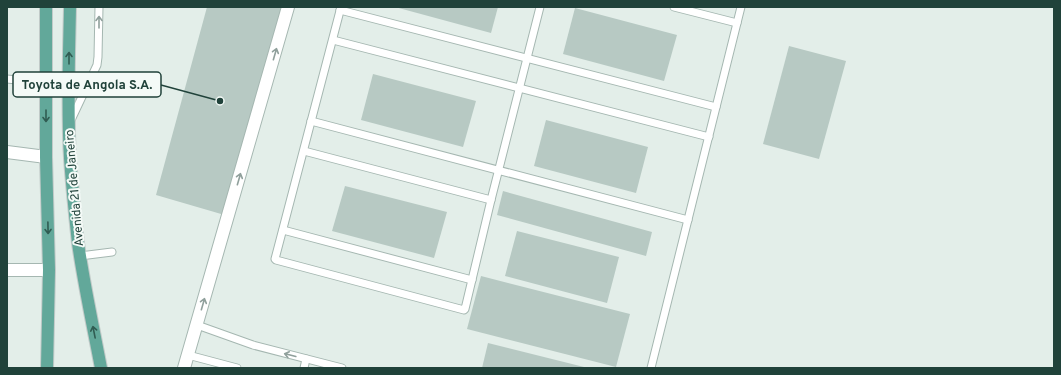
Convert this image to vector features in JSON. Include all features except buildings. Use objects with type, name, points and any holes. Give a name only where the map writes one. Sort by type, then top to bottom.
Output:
[{"type":"main road","name":"Avenida 21 de Janeiro","points":[[46,7],[46,157],[49,270],[47,368]]},
{"type":"main road","name":"Avenida 21 de Janeiro","points":[[70,7],[70,157],[80,256],[101,368]]},
{"type":"street","points":[[184,368],[288,7]]},
{"type":"street","points":[[7,152],[46,157]]},
{"type":"street","points":[[7,270],[49,270]]},
{"type":"lane","points":[[38,7],[46,7]]},
{"type":"lane","points":[[69,124],[97,65],[99,7]]},
{"type":"lane","points":[[540,7],[527,59],[519,88],[491,200],[465,310],[276,260],[275,257],[341,8],[527,59],[716,108]]},
{"type":"lane","points":[[674,7],[737,23]]},
{"type":"lane","points":[[651,368],[741,7]]},
{"type":"lane","points":[[333,40],[709,137]]},
{"type":"lane","points":[[7,79],[46,83]]},
{"type":"lane","points":[[311,121],[688,220]]},
{"type":"lane","points":[[304,151],[491,200]]},
{"type":"lane","points":[[283,230],[472,280]]},
{"type":"lane","points":[[80,256],[112,252]]},
{"type":"lane","points":[[197,325],[253,345],[342,368]]},
{"type":"lane","points":[[188,355],[237,368]]},
{"type":"lane","points":[[304,368],[306,359]]},
{"type":"place","name":"Toyota de Angola S.A.","points":[[220,101]]}]
